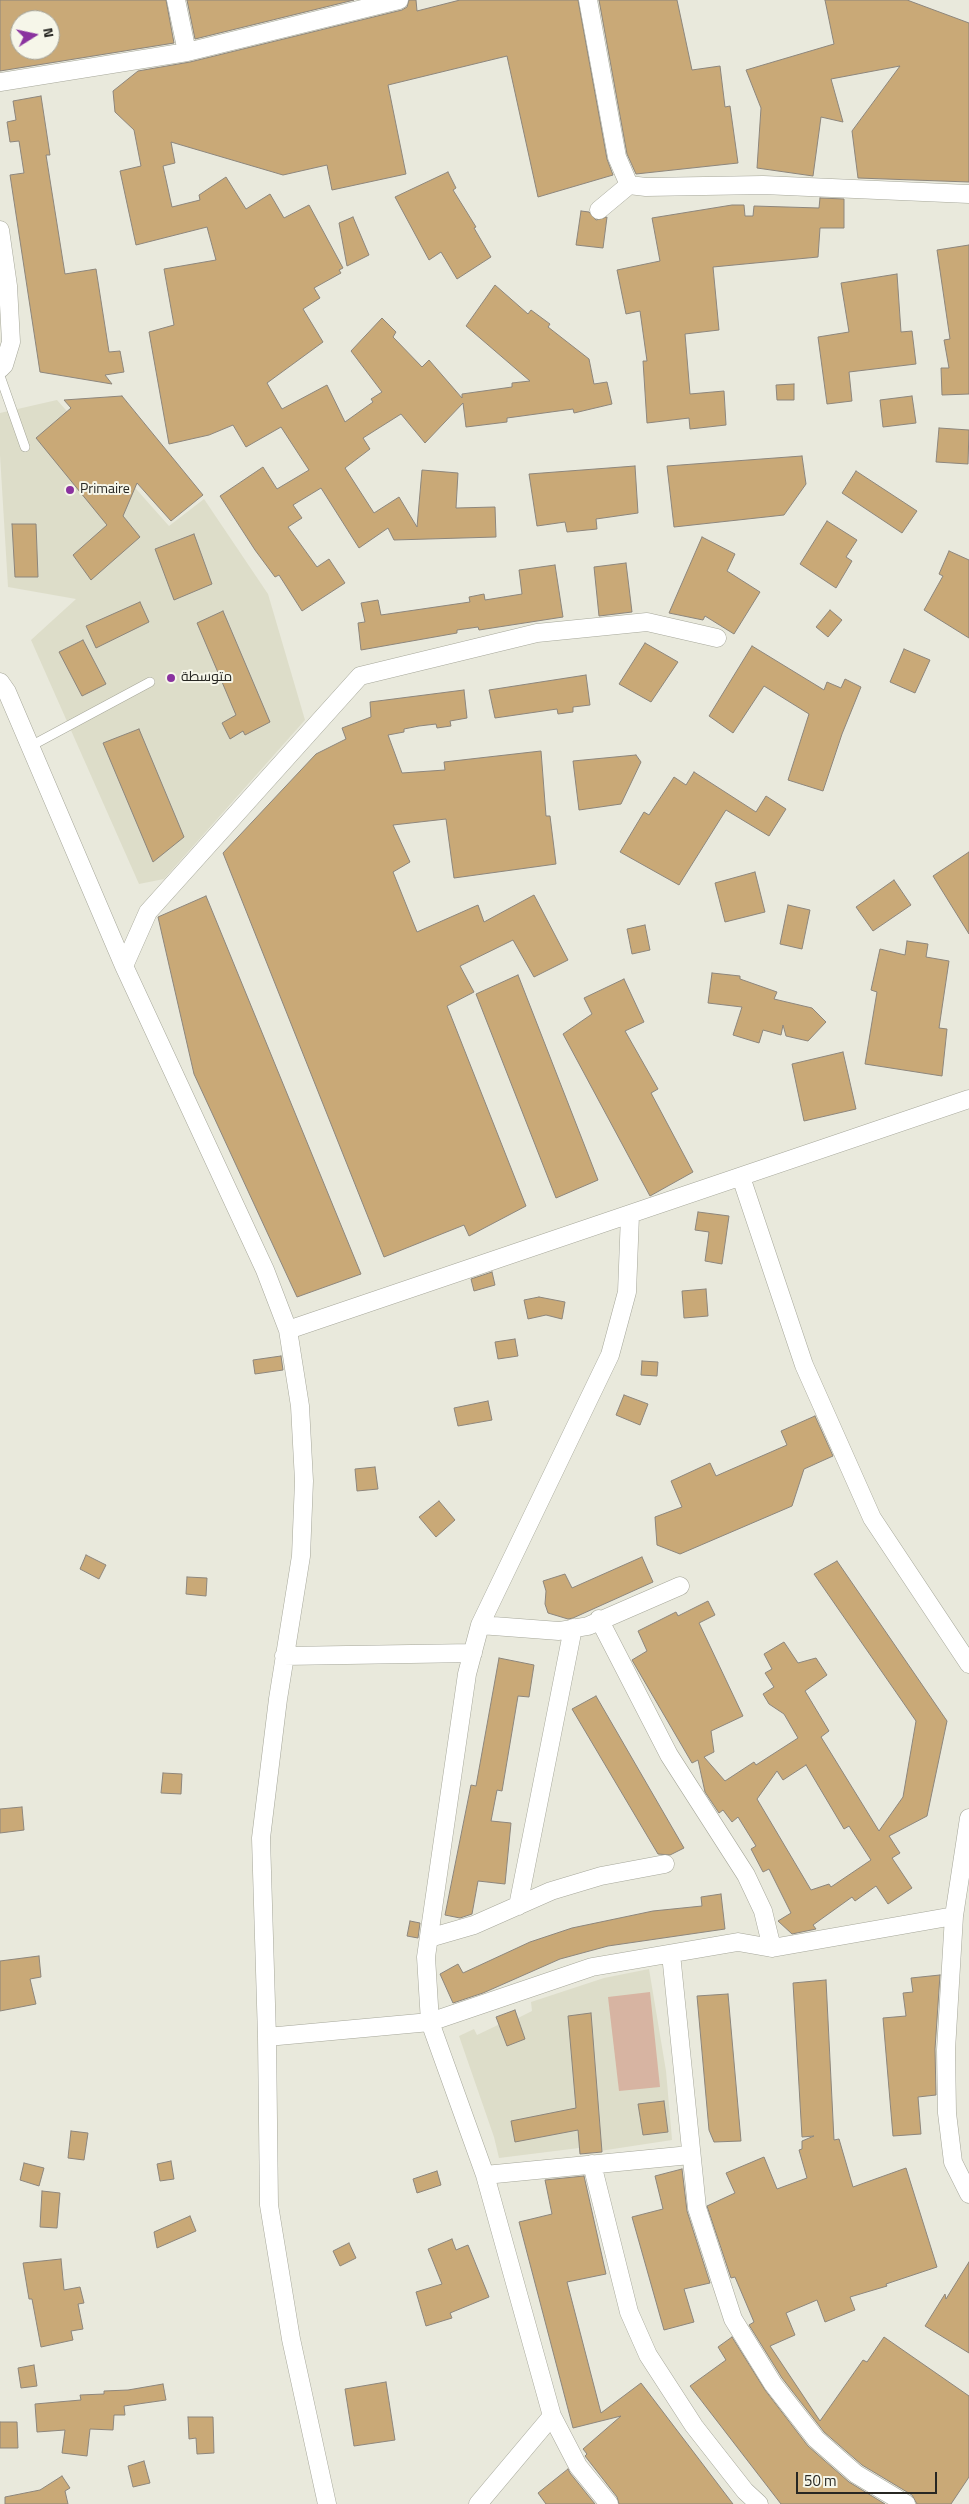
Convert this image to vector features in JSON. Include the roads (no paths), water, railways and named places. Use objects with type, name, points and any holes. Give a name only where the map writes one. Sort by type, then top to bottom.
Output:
[{"type":"street","points":[[176,0],[187,52]]},
{"type":"street","points":[[0,82],[187,52],[399,0]]},
{"type":"street","points":[[588,0],[617,157],[629,185]]},
{"type":"street","points":[[599,210],[629,185],[646,187],[763,185],[969,194]]},
{"type":"street","points":[[0,230],[8,286],[11,342],[4,365],[0,369]]},
{"type":"street","points":[[124,966],[148,912],[360,676],[537,633],[646,622],[717,638]]},
{"type":"street","points":[[0,682],[7,692],[124,966],[265,1270],[288,1330],[300,1406],[304,1481],[301,1556],[284,1656],[261,1838],[267,2037],[269,2205],[291,2339],[327,2504]]},
{"type":"street","points":[[288,1330],[969,1099]]},
{"type":"street","points":[[741,1177],[804,1365],[872,1518],[969,1664]]},
{"type":"street","points":[[609,2504],[578,2466],[552,2416],[485,2175],[430,2022],[426,1957],[467,1674],[480,1625],[610,1355],[627,1292],[630,1215]]},
{"type":"street","points":[[480,1625],[560,1631],[588,1626],[680,1586]]},
{"type":"street","points":[[599,1620],[669,1755],[746,1875],[763,1910],[772,1948]]},
{"type":"street","points":[[518,1906],[573,1628]]},
{"type":"street","points":[[284,1656],[473,1653]]},
{"type":"street","points":[[969,1818],[954,1916],[946,2050],[947,2113],[953,2162],[969,2194]]},
{"type":"street","points":[[429,1938],[474,1925],[551,1891],[600,1876],[665,1864]]},
{"type":"street","points":[[267,2037],[430,2022],[592,1968],[738,1942],[772,1948],[954,1916]]},
{"type":"street","points":[[954,1916],[969,1929]]},
{"type":"street","points":[[671,1954],[690,2155],[697,2208],[733,2319],[773,2384],[816,2439],[856,2474],[906,2504]]},
{"type":"street","points":[[485,2175],[690,2155]]},
{"type":"street","points":[[592,2164],[629,2312],[648,2356],[694,2426],[745,2491],[759,2504]]},
{"type":"street","points":[[478,2504],[552,2416]]},
{"type":"lane","points":[[0,376],[26,447]]},
{"type":"lane","points":[[30,747],[150,682]]},
{"type":"place","name":"Primaire","points":[[70,490]]},
{"type":"place","name":"متوسطة","points":[[171,678]]}]
